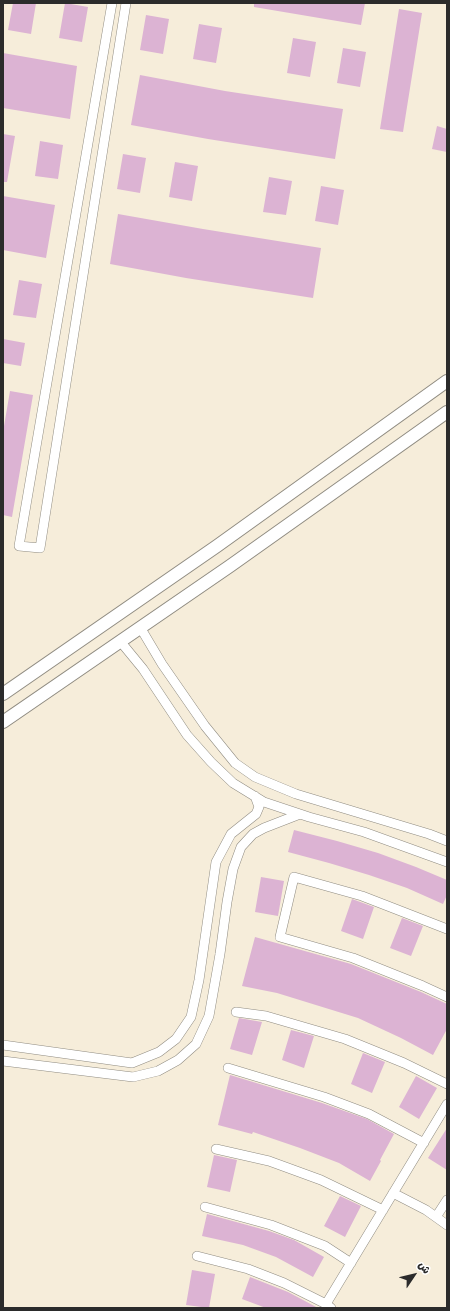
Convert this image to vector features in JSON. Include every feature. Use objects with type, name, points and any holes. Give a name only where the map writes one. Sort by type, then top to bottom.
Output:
[{"type":"main road","points":[[3,694],[217,546],[447,381]]},
{"type":"main road","points":[[3,722],[230,566],[447,412]]},
{"type":"street","points":[[112,3],[19,546],[40,548],[126,3]]},
{"type":"street","points":[[140,627],[162,664],[206,726],[235,763],[255,778],[296,794],[447,841]]},
{"type":"street","points":[[120,641],[143,669],[188,735],[211,762],[233,783],[264,802],[364,832],[447,862]]},
{"type":"street","points":[[3,1045],[132,1063],[159,1052],[176,1039],[191,1017],[199,980],[216,862],[231,834],[256,814],[258,807],[255,796]]},
{"type":"street","points":[[3,1061],[133,1077],[158,1071],[178,1060],[196,1044],[209,1016],[220,954],[229,889],[233,869],[241,847],[253,834],[264,828],[300,814]]},
{"type":"street","points":[[447,929],[362,896],[294,877],[280,937],[353,958],[447,997]]},
{"type":"street","points":[[236,1012],[266,1016],[345,1040],[404,1064],[447,1084]]},
{"type":"street","points":[[228,1068],[277,1082],[369,1114],[424,1143]]},
{"type":"street","points":[[197,1256],[256,1272],[284,1283],[329,1306],[351,1263],[447,1104]]},
{"type":"street","points":[[216,1149],[269,1161],[321,1180],[383,1210]]},
{"type":"street","points":[[393,1193],[436,1217],[447,1225]]},
{"type":"street","points":[[436,1217],[447,1200]]},
{"type":"street","points":[[205,1208],[271,1225],[325,1246],[351,1263]]},
{"type":"building","points":[[13,3],[36,3],[31,34],[8,30]]},
{"type":"building","points":[[65,3],[88,7],[82,42],[59,38]]},
{"type":"building","points":[[254,3],[365,3],[361,25],[254,7]]},
{"type":"building","points":[[399,9],[422,13],[403,132],[380,129]]},
{"type":"building","points":[[146,15],[169,19],[163,54],[140,50]]},
{"type":"building","points":[[199,24],[222,28],[216,63],[193,59]]},
{"type":"building","points":[[293,38],[316,42],[310,77],[287,73]]},
{"type":"building","points":[[343,48],[366,52],[360,87],[337,83]]},
{"type":"building","points":[[3,53],[77,66],[70,119],[3,108]]},
{"type":"building","points":[[140,75],[225,91],[343,109],[335,159],[131,125]]},
{"type":"building","points":[[437,126],[447,129],[447,152],[432,149]]},
{"type":"building","points":[[3,134],[15,136],[7,182],[3,182]]},
{"type":"building","points":[[40,141],[63,145],[58,179],[35,176]]},
{"type":"building","points":[[123,154],[146,158],[140,193],[117,189]]},
{"type":"building","points":[[175,162],[198,166],[192,201],[169,197]]},
{"type":"building","points":[[269,177],[292,181],[286,215],[263,212]]},
{"type":"building","points":[[321,186],[344,190],[338,225],[315,221]]},
{"type":"building","points":[[3,196],[55,205],[46,258],[3,250]]},
{"type":"building","points":[[118,214],[321,248],[313,298],[186,278],[110,264]]},
{"type":"building","points":[[19,280],[42,284],[36,318],[13,315]]},
{"type":"building","points":[[3,339],[25,343],[21,366],[3,363]]},
{"type":"building","points":[[10,391],[33,395],[12,517],[3,515],[3,432]]},
{"type":"building","points":[[294,830],[378,853],[447,880],[447,895],[443,904],[407,888],[369,875],[288,852]]},
{"type":"building","points":[[261,877],[284,881],[278,916],[255,912]]},
{"type":"building","points":[[352,899],[374,907],[363,939],[341,931]]},
{"type":"building","points":[[402,918],[423,926],[411,956],[390,948]]},
{"type":"building","points":[[255,937],[351,964],[447,1004],[447,1029],[433,1055],[358,1018],[277,993],[242,986]]},
{"type":"building","points":[[239,1018],[262,1022],[252,1055],[230,1049]]},
{"type":"building","points":[[291,1030],[314,1036],[304,1068],[282,1060]]},
{"type":"building","points":[[363,1053],[385,1062],[372,1093],[351,1084]]},
{"type":"building","points":[[230,1075],[322,1103],[367,1119],[394,1134],[370,1181],[339,1163],[300,1148],[253,1132],[252,1134],[218,1125]]},
{"type":"building","points":[[416,1076],[437,1088],[419,1119],[399,1107]]},
{"type":"building","points":[[447,1128],[447,1170],[428,1158]]},
{"type":"building","points":[[214,1155],[237,1160],[230,1192],[207,1187]]},
{"type":"building","points":[[340,1196],[361,1206],[345,1237],[324,1226]]},
{"type":"building","points":[[207,1214],[269,1231],[294,1240],[324,1257],[313,1277],[276,1257],[243,1245],[202,1236]]},
{"type":"building","points":[[192,1270],[215,1274],[209,1308],[186,1305]]},
{"type":"building","points":[[250,1277],[288,1292],[318,1308],[266,1308],[242,1299]]}]
